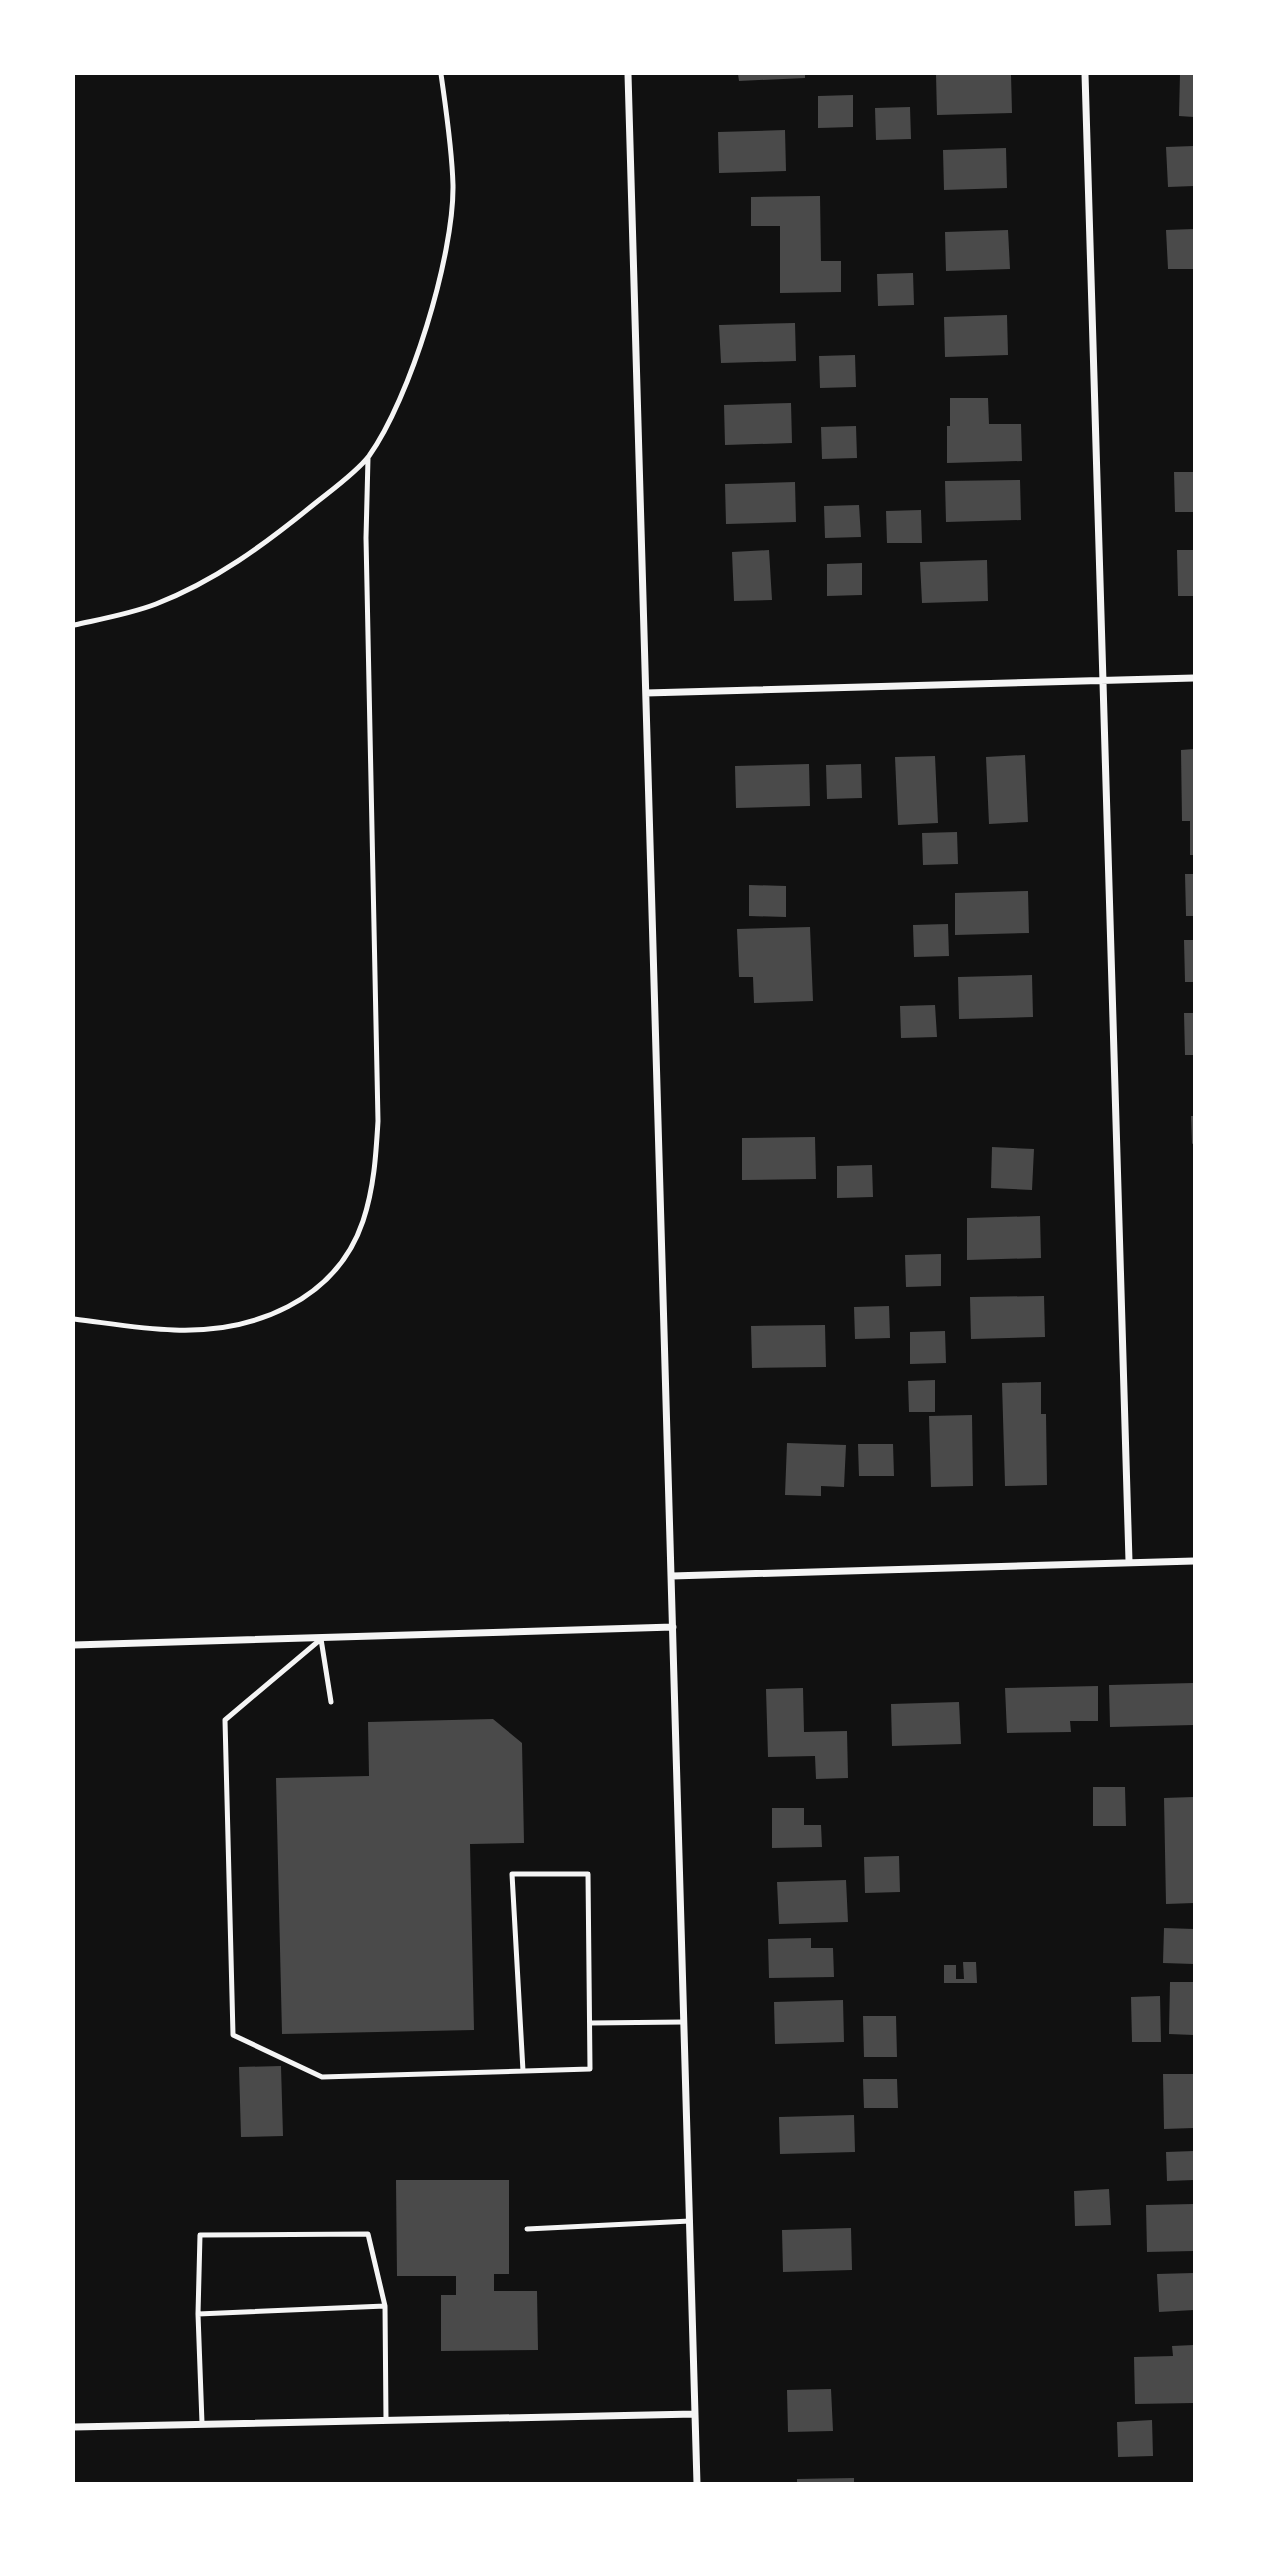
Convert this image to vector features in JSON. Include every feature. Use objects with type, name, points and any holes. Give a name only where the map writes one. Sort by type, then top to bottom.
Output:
[{"type":"street","points":[[628,74],[697,2483]]},
{"type":"street","points":[[1085,74],[1129,1561]]},
{"type":"street","points":[[646,693],[1195,678]]},
{"type":"street","points":[[671,1576],[1195,1561]]},
{"type":"street","points":[[74,1645],[673,1627]]},
{"type":"street","points":[[74,2427],[695,2414]]},
{"type":"lane","points":[[74,625],[155,604],[241,561],[320,500],[368,458],[405,386],[435,296],[449,237],[453,186],[441,74]]},
{"type":"lane","points":[[74,1319],[173,1331],[212,1329],[253,1322],[288,1308],[322,1286],[345,1256],[362,1223],[374,1175],[379,1121],[366,538],[368,458]]},
{"type":"lane","points":[[321,1639],[331,1702]]},
{"type":"lane","points":[[321,1639],[225,1720],[233,2035],[322,2077],[523,2071],[590,2069],[588,1874],[512,1874],[523,2071]]},
{"type":"lane","points":[[590,2023],[684,2022]]},
{"type":"lane","points":[[527,2229],[690,2221]]},
{"type":"lane","points":[[202,2423],[198,2314],[200,2235],[368,2234],[385,2306],[386,2420]]},
{"type":"lane","points":[[198,2314],[385,2306]]},
{"type":"building","points":[[738,74],[805,74],[805,78],[739,81]]},
{"type":"building","points":[[936,74],[1011,74],[1012,113],[937,115]]},
{"type":"building","points":[[1180,74],[1194,74],[1194,117],[1179,116]]},
{"type":"building","points":[[853,95],[853,127],[818,128],[818,96]]},
{"type":"building","points":[[910,107],[911,139],[876,140],[875,108]]},
{"type":"building","points":[[785,130],[786,171],[719,173],[718,132]]},
{"type":"building","points":[[1194,146],[1194,186],[1168,187],[1166,147]]},
{"type":"building","points":[[1006,148],[1007,188],[944,190],[943,150]]},
{"type":"building","points":[[820,196],[821,261],[841,261],[841,292],[780,293],[780,226],[751,226],[751,197]]},
{"type":"building","points":[[1194,229],[1194,269],[1168,269],[1166,230]]},
{"type":"building","points":[[1008,230],[1010,269],[946,271],[945,232]]},
{"type":"building","points":[[913,273],[914,305],[878,306],[877,274]]},
{"type":"building","points":[[1007,315],[1008,355],[945,357],[944,317]]},
{"type":"building","points":[[795,323],[796,361],[721,363],[719,325]]},
{"type":"building","points":[[855,355],[856,387],[820,388],[819,356]]},
{"type":"building","points":[[950,398],[988,398],[989,424],[1021,424],[1022,461],[947,463]]},
{"type":"building","points":[[791,403],[792,443],[725,445],[724,405]]},
{"type":"building","points":[[856,426],[857,458],[822,459],[821,427]]},
{"type":"building","points":[[1174,472],[1194,472],[1194,512],[1175,512]]},
{"type":"building","points":[[1020,480],[1021,520],[946,522],[945,481]]},
{"type":"building","points":[[795,482],[796,522],[726,524],[725,484]]},
{"type":"building","points":[[859,505],[861,537],[825,538],[824,506]]},
{"type":"building","points":[[921,510],[922,543],[887,543],[886,511]]},
{"type":"building","points":[[769,550],[772,600],[734,601],[732,552]]},
{"type":"building","points":[[1177,550],[1194,550],[1194,596],[1178,596]]},
{"type":"building","points":[[987,560],[988,601],[922,603],[920,562]]},
{"type":"building","points":[[862,563],[862,595],[827,596],[827,564]]},
{"type":"building","points":[[1194,749],[1194,855],[1190,855],[1190,821],[1182,821],[1181,750]]},
{"type":"building","points":[[1025,755],[1028,822],[989,824],[986,757]]},
{"type":"building","points":[[935,756],[938,823],[898,825],[895,757]]},
{"type":"building","points":[[809,764],[810,806],[736,808],[735,766]]},
{"type":"building","points":[[861,764],[862,798],[827,799],[826,765]]},
{"type":"building","points":[[957,832],[958,864],[923,865],[922,833]]},
{"type":"building","points":[[1185,874],[1194,874],[1194,916],[1186,916]]},
{"type":"building","points":[[749,885],[786,886],[786,917],[749,916]]},
{"type":"building","points":[[1028,891],[1029,933],[955,935],[955,893]]},
{"type":"building","points":[[948,924],[949,956],[914,957],[913,925]]},
{"type":"building","points":[[810,927],[813,1001],[754,1003],[753,977],[739,977],[737,929]]},
{"type":"building","points":[[1184,940],[1194,940],[1194,982],[1185,982]]},
{"type":"building","points":[[1032,975],[1033,1017],[959,1019],[958,977]]},
{"type":"building","points":[[935,1005],[937,1037],[901,1038],[900,1006]]},
{"type":"building","points":[[1184,1013],[1194,1013],[1194,1055],[1185,1055]]},
{"type":"building","points":[[1191,1116],[1194,1116],[1192,1144]]},
{"type":"building","points":[[815,1137],[816,1179],[742,1180],[742,1138]]},
{"type":"building","points":[[992,1147],[1034,1149],[1032,1190],[991,1188]]},
{"type":"building","points":[[872,1165],[873,1197],[837,1198],[837,1166]]},
{"type":"building","points":[[1040,1216],[1041,1258],[967,1260],[967,1218]]},
{"type":"building","points":[[941,1254],[941,1286],[906,1287],[905,1255]]},
{"type":"building","points":[[1044,1296],[1045,1337],[971,1339],[970,1297]]},
{"type":"building","points":[[889,1306],[890,1338],[855,1339],[854,1307]]},
{"type":"building","points":[[825,1325],[826,1367],[752,1368],[751,1326]]},
{"type":"building","points":[[945,1331],[946,1363],[910,1364],[910,1332]]},
{"type":"building","points":[[935,1380],[935,1412],[909,1412],[908,1381]]},
{"type":"building","points":[[1041,1382],[1041,1414],[1046,1414],[1047,1485],[1005,1486],[1002,1383]]},
{"type":"building","points":[[972,1415],[973,1486],[931,1487],[929,1416]]},
{"type":"building","points":[[787,1443],[846,1445],[844,1487],[821,1486],[821,1496],[785,1495]]},
{"type":"building","points":[[858,1444],[893,1444],[894,1476],[859,1476]]},
{"type":"building","points":[[1194,1683],[1194,1725],[1110,1727],[1109,1685]]},
{"type":"building","points":[[1098,1686],[1098,1721],[1070,1721],[1071,1732],[1007,1733],[1005,1688]]},
{"type":"building","points":[[803,1688],[804,1732],[847,1731],[848,1778],[816,1779],[815,1756],[768,1757],[766,1689]]},
{"type":"building","points":[[959,1702],[961,1744],[892,1746],[891,1704]]},
{"type":"building","points":[[493,1719],[522,1743],[524,1843],[470,1844],[474,2030],[282,2034],[276,1778],[369,1776],[368,1722]]},
{"type":"building","points":[[1093,1787],[1125,1787],[1126,1826],[1093,1826]]},
{"type":"building","points":[[1194,1797],[1194,1903],[1166,1904],[1164,1798]]},
{"type":"building","points":[[772,1808],[804,1808],[804,1825],[821,1825],[822,1847],[772,1848]]},
{"type":"building","points":[[899,1856],[900,1892],[865,1893],[864,1857]]},
{"type":"building","points":[[846,1880],[848,1922],[779,1924],[777,1882]]},
{"type":"building","points":[[1164,1928],[1194,1929],[1194,1964],[1163,1963]]},
{"type":"building","points":[[811,1938],[811,1948],[833,1948],[834,1977],[769,1978],[768,1939]]},
{"type":"building","points":[[963,1962],[976,1962],[977,1983],[944,1983],[944,1965],[956,1965],[956,1979],[964,1979]]},
{"type":"building","points":[[1170,1982],[1194,1982],[1194,2035],[1169,2034]]},
{"type":"building","points":[[1160,1996],[1161,2042],[1132,2042],[1131,1997]]},
{"type":"building","points":[[843,2000],[844,2042],[775,2044],[774,2002]]},
{"type":"building","points":[[863,2016],[896,2016],[897,2057],[864,2057]]},
{"type":"building","points":[[281,2066],[283,2136],[241,2137],[239,2067]]},
{"type":"building","points":[[1163,2074],[1194,2074],[1194,2128],[1164,2129]]},
{"type":"building","points":[[863,2079],[897,2079],[898,2108],[864,2108]]},
{"type":"building","points":[[854,2115],[855,2152],[780,2154],[779,2117]]},
{"type":"building","points":[[1194,2151],[1194,2180],[1167,2181],[1166,2152]]},
{"type":"building","points":[[396,2180],[509,2180],[509,2274],[494,2274],[494,2291],[537,2291],[538,2350],[441,2351],[441,2295],[456,2295],[456,2276],[397,2276]]},
{"type":"building","points":[[1109,2189],[1111,2225],[1075,2226],[1074,2191]]},
{"type":"building","points":[[1194,2204],[1194,2251],[1147,2252],[1146,2205]]},
{"type":"building","points":[[851,2228],[852,2270],[783,2272],[782,2230]]},
{"type":"building","points":[[1194,2273],[1194,2310],[1159,2312],[1157,2274]]},
{"type":"building","points":[[1194,2345],[1194,2403],[1135,2404],[1134,2357],[1173,2356],[1172,2346]]},
{"type":"building","points":[[831,2389],[833,2431],[788,2432],[787,2390]]},
{"type":"building","points":[[1152,2420],[1153,2456],[1118,2457],[1117,2422]]},
{"type":"building","points":[[854,2478],[854,2484],[797,2484],[797,2479]]}]
